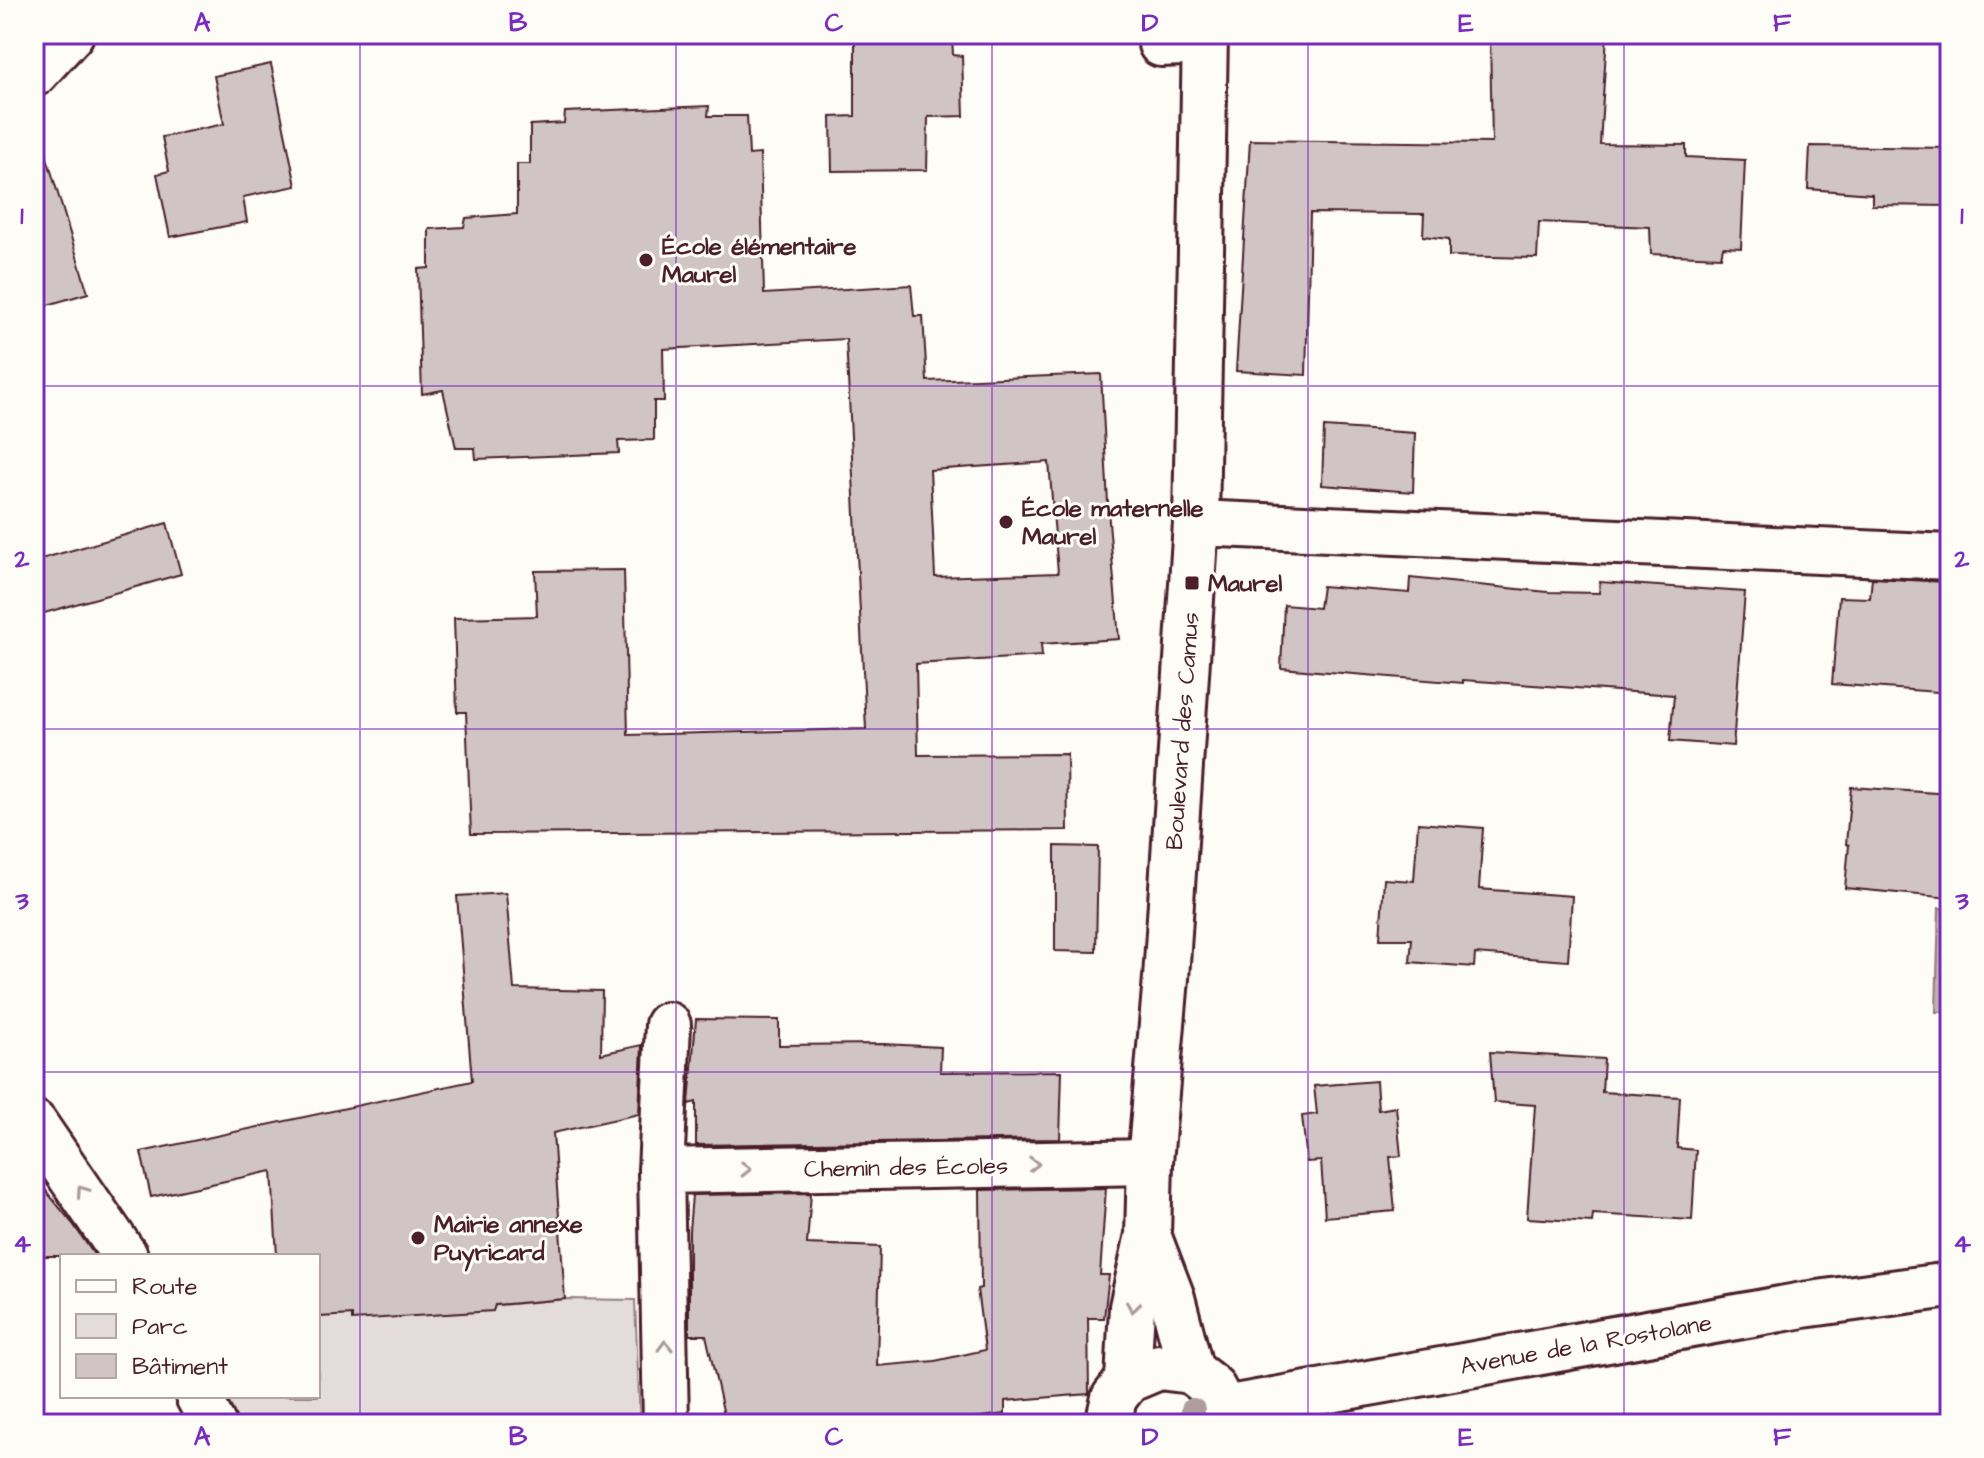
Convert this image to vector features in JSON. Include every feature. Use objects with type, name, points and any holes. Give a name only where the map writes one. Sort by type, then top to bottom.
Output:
[{"type":"street","points":[[34,74],[71,34]]},
{"type":"street","points":[[1161,44],[1205,38]]},
{"type":"street","name":"Boulevard des Camus","points":[[1128,1380],[1132,1307],[1148,1235],[1150,1162],[1166,978],[1196,523],[1205,38]]},
{"type":"street","points":[[1196,523],[1950,557]]},
{"type":"street","points":[[666,1424],[661,1171],[668,1025]]},
{"type":"street","points":[[34,1123],[124,1254]]},
{"type":"street","name":"Chemin des Écoles","points":[[661,1171],[1150,1162]]},
{"type":"street","name":"Boulevard des Camus","points":[[1148,1235],[1172,1298],[1191,1371]]},
{"type":"street","name":"Avenue de la Rostolane","points":[[1224,1417],[1803,1305],[1950,1285]]},
{"type":"street","points":[[1108,1424],[1114,1398],[1128,1380],[1159,1367],[1191,1371],[1212,1387],[1224,1417]]},
{"type":"street","points":[[199,1398],[213,1424]]},
{"type":"green space","points":[[565,1299],[635,1300],[640,1424],[233,1424],[224,1398],[320,1398],[320,1317],[352,1315],[352,1319]]},
{"type":"shaded area","points":[[1939,908],[1950,909],[1950,1012],[1936,1012]]},
{"type":"building","points":[[855,34],[952,34],[953,55],[962,56],[964,116],[928,117],[927,170],[832,171],[831,117],[855,116]]},
{"type":"building","points":[[1490,34],[1607,34],[1600,144],[1686,145],[1686,157],[1745,160],[1741,248],[1723,247],[1721,257],[1651,254],[1650,227],[1539,222],[1537,258],[1449,256],[1449,239],[1423,236],[1424,214],[1310,213],[1306,375],[1236,371],[1250,140],[1492,143]]},
{"type":"building","points":[[271,64],[296,186],[243,197],[247,222],[170,237],[157,174],[169,171],[162,137],[224,124],[214,76]]},
{"type":"building","points":[[709,106],[708,116],[747,116],[749,155],[760,154],[764,294],[911,285],[914,316],[923,316],[927,381],[1101,374],[1119,639],[1041,644],[1042,656],[916,664],[918,755],[1067,754],[1068,830],[471,834],[466,712],[457,712],[454,618],[537,616],[535,571],[624,570],[628,735],[866,729],[846,339],[663,349],[664,401],[654,401],[654,440],[618,441],[619,453],[476,459],[475,448],[456,448],[443,390],[422,394],[418,269],[429,268],[429,229],[464,227],[466,218],[517,214],[517,164],[530,164],[530,125],[564,123],[565,112]],"holes":[[[1049,462],[1058,573],[935,577],[930,470]]]},
{"type":"building","points":[[1810,146],[1950,148],[1950,206],[1872,205],[1872,194],[1808,189]]},
{"type":"building","points":[[45,151],[88,293],[34,309],[34,153]]},
{"type":"building","points":[[1324,427],[1415,433],[1413,492],[1322,485]]},
{"type":"building","points":[[167,523],[181,574],[34,616],[34,561]]},
{"type":"building","points":[[1410,578],[1548,592],[1599,593],[1600,582],[1745,592],[1733,746],[1670,741],[1674,695],[1463,680],[1463,683],[1281,668],[1284,605],[1319,608],[1322,586],[1409,593]]},
{"type":"building","points":[[1872,578],[1946,582],[1944,603],[1950,604],[1950,693],[1832,684],[1839,597],[1870,598]]},
{"type":"building","points":[[1851,787],[1950,794],[1950,898],[1845,888]]},
{"type":"building","points":[[1418,823],[1483,828],[1479,889],[1572,896],[1568,961],[1475,954],[1474,967],[1410,962],[1412,939],[1380,939],[1384,879],[1414,881]]},
{"type":"building","points":[[1055,846],[1098,847],[1096,952],[1055,951]]},
{"type":"building","points":[[506,893],[514,989],[602,991],[601,1054],[642,1045],[639,1114],[553,1133],[565,1299],[495,1305],[493,1311],[352,1320],[352,1315],[320,1317],[320,1254],[277,1254],[272,1171],[151,1197],[141,1152],[472,1081],[457,896]]},
{"type":"building","points":[[696,1019],[779,1020],[779,1045],[941,1047],[940,1072],[1062,1071],[1060,1139],[696,1145],[696,1102],[689,1104]]},
{"type":"building","points":[[1490,1052],[1604,1059],[1602,1092],[1680,1097],[1677,1148],[1696,1150],[1692,1220],[1593,1214],[1592,1222],[1527,1218],[1535,1105],[1494,1102]]},
{"type":"building","points":[[1376,1081],[1378,1110],[1396,1107],[1401,1156],[1390,1157],[1395,1211],[1325,1217],[1321,1161],[1307,1162],[1302,1116],[1317,1114],[1314,1086]]},
{"type":"building","points":[[34,1176],[94,1254],[34,1256]]},
{"type":"building","points":[[1106,1188],[1100,1275],[1109,1275],[1104,1318],[1088,1318],[1089,1394],[1005,1401],[1005,1414],[924,1424],[726,1424],[706,1335],[689,1335],[692,1195],[811,1193],[807,1244],[880,1247],[877,1366],[935,1361],[985,1350],[977,1289],[981,1288],[980,1190]]},
{"type":"place","name":"École élémentaire Maurel","points":[[646,260]]},
{"type":"place","name":"École maternelle Maurel","points":[[1006,522]]},
{"type":"place","name":"Maurel","points":[[1192,583]]},
{"type":"place","name":"Mairie annexe Puyricard","points":[[418,1238]]}]
